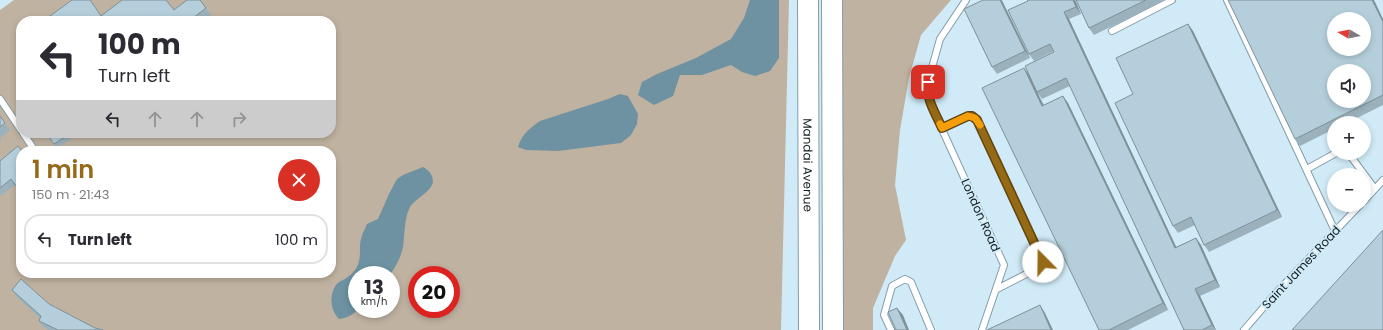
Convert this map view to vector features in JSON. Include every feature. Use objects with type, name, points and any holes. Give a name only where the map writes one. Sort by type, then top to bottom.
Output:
[{"type":"main road","name":"Mandai Avenue","points":[[808,0],[808,330]]},
{"type":"main road","name":"Mandai Avenue","points":[[832,0],[833,330]]},
{"type":"lane","name":"London Road","points":[[966,0],[940,39],[928,82],[927,92],[930,103],[1004,265],[982,330]]},
{"type":"lane","points":[[1112,31],[1172,0]]},
{"type":"lane","points":[[1227,0],[1335,231]]},
{"type":"lane","points":[[0,99],[16,123]]},
{"type":"lane","points":[[942,128],[968,116],[972,116],[977,120],[1042,258],[1043,262],[1040,267],[997,289]]},
{"type":"lane","points":[[1307,169],[1327,158]]},
{"type":"lane","points":[[1354,160],[1375,189]]},
{"type":"lane","points":[[1371,193],[1383,180]]},
{"type":"lane","name":"Saint James Road","points":[[1244,330],[1274,294],[1353,212]]},
{"type":"lane","points":[[890,330],[884,315],[892,286],[905,279],[911,282],[931,330]]},
{"type":"shaded area","points":[[14,0],[789,0],[781,330],[0,330],[0,10]]},
{"type":"shaded area","points":[[842,0],[951,0],[921,35],[909,78],[900,130],[895,185],[906,240],[895,256],[873,308],[873,330],[842,330]]},
{"type":"water","points":[[750,0],[779,0],[779,58],[770,71],[755,76],[742,72],[731,65],[702,75],[680,75],[673,96],[654,105],[638,95],[642,82],[657,74],[696,58],[731,39],[744,18]]},
{"type":"water","points":[[620,94],[628,96],[638,114],[637,124],[631,135],[621,143],[558,151],[526,150],[518,147],[524,135],[540,121]]},
{"type":"water","points":[[423,167],[430,173],[433,182],[430,189],[410,207],[406,221],[403,247],[396,265],[357,266],[360,258],[361,239],[367,224],[378,219],[397,179]]},
{"type":"water","points":[[348,277],[348,317],[339,319],[332,307],[332,293],[336,285]]},
{"type":"building","points":[[72,0],[90,0],[101,16],[50,16]]},
{"type":"building","points":[[122,0],[166,0],[174,10],[187,0],[200,0],[206,8],[196,16],[101,16]]},
{"type":"building","points":[[983,0],[1000,0],[1025,51],[992,67],[964,9]]},
{"type":"building","points":[[1027,0],[1073,0],[1076,7],[1064,12],[1175,248],[1196,238],[1215,280],[1195,289],[1212,325],[1202,330],[1184,330],[1066,78],[1037,92],[1025,66],[1054,52],[1050,44],[1029,54],[1008,10],[1028,1]]},
{"type":"building","points":[[1076,0],[1146,0],[1089,28]]},
{"type":"building","points":[[1228,0],[1372,0],[1383,22],[1383,95],[1371,101],[1371,64],[1327,64],[1327,108],[1357,108],[1341,116],[1327,116],[1327,123],[1295,139]]},
{"type":"building","points":[[1188,24],[1277,210],[1204,245],[1191,217],[1173,226],[1115,103],[1133,94],[1116,58]]},
{"type":"building","points":[[1024,68],[1042,106],[1063,96],[1163,303],[1109,330],[1099,330],[982,88]]},
{"type":"building","points":[[0,116],[5,123],[0,127]]},
{"type":"building","points":[[50,138],[63,138],[54,144]]},
{"type":"building","points":[[16,148],[16,186],[11,179],[0,188],[0,161]]},
{"type":"building","points":[[1383,230],[1383,330],[1292,330]]},
{"type":"building","points":[[21,279],[49,304],[95,328],[103,330],[58,330],[39,321],[41,316],[12,290]]},
{"type":"building","points":[[1040,305],[1051,330],[987,330]]},
{"type":"building","points":[[897,308],[907,330],[896,330],[888,312]]},
{"type":"slow traffic","points":[[940,124],[942,128],[968,116],[972,116],[980,125]]},
{"type":"route","points":[[928,82],[927,92],[930,103],[942,128],[968,116],[972,116],[977,120],[1043,262]]}]
